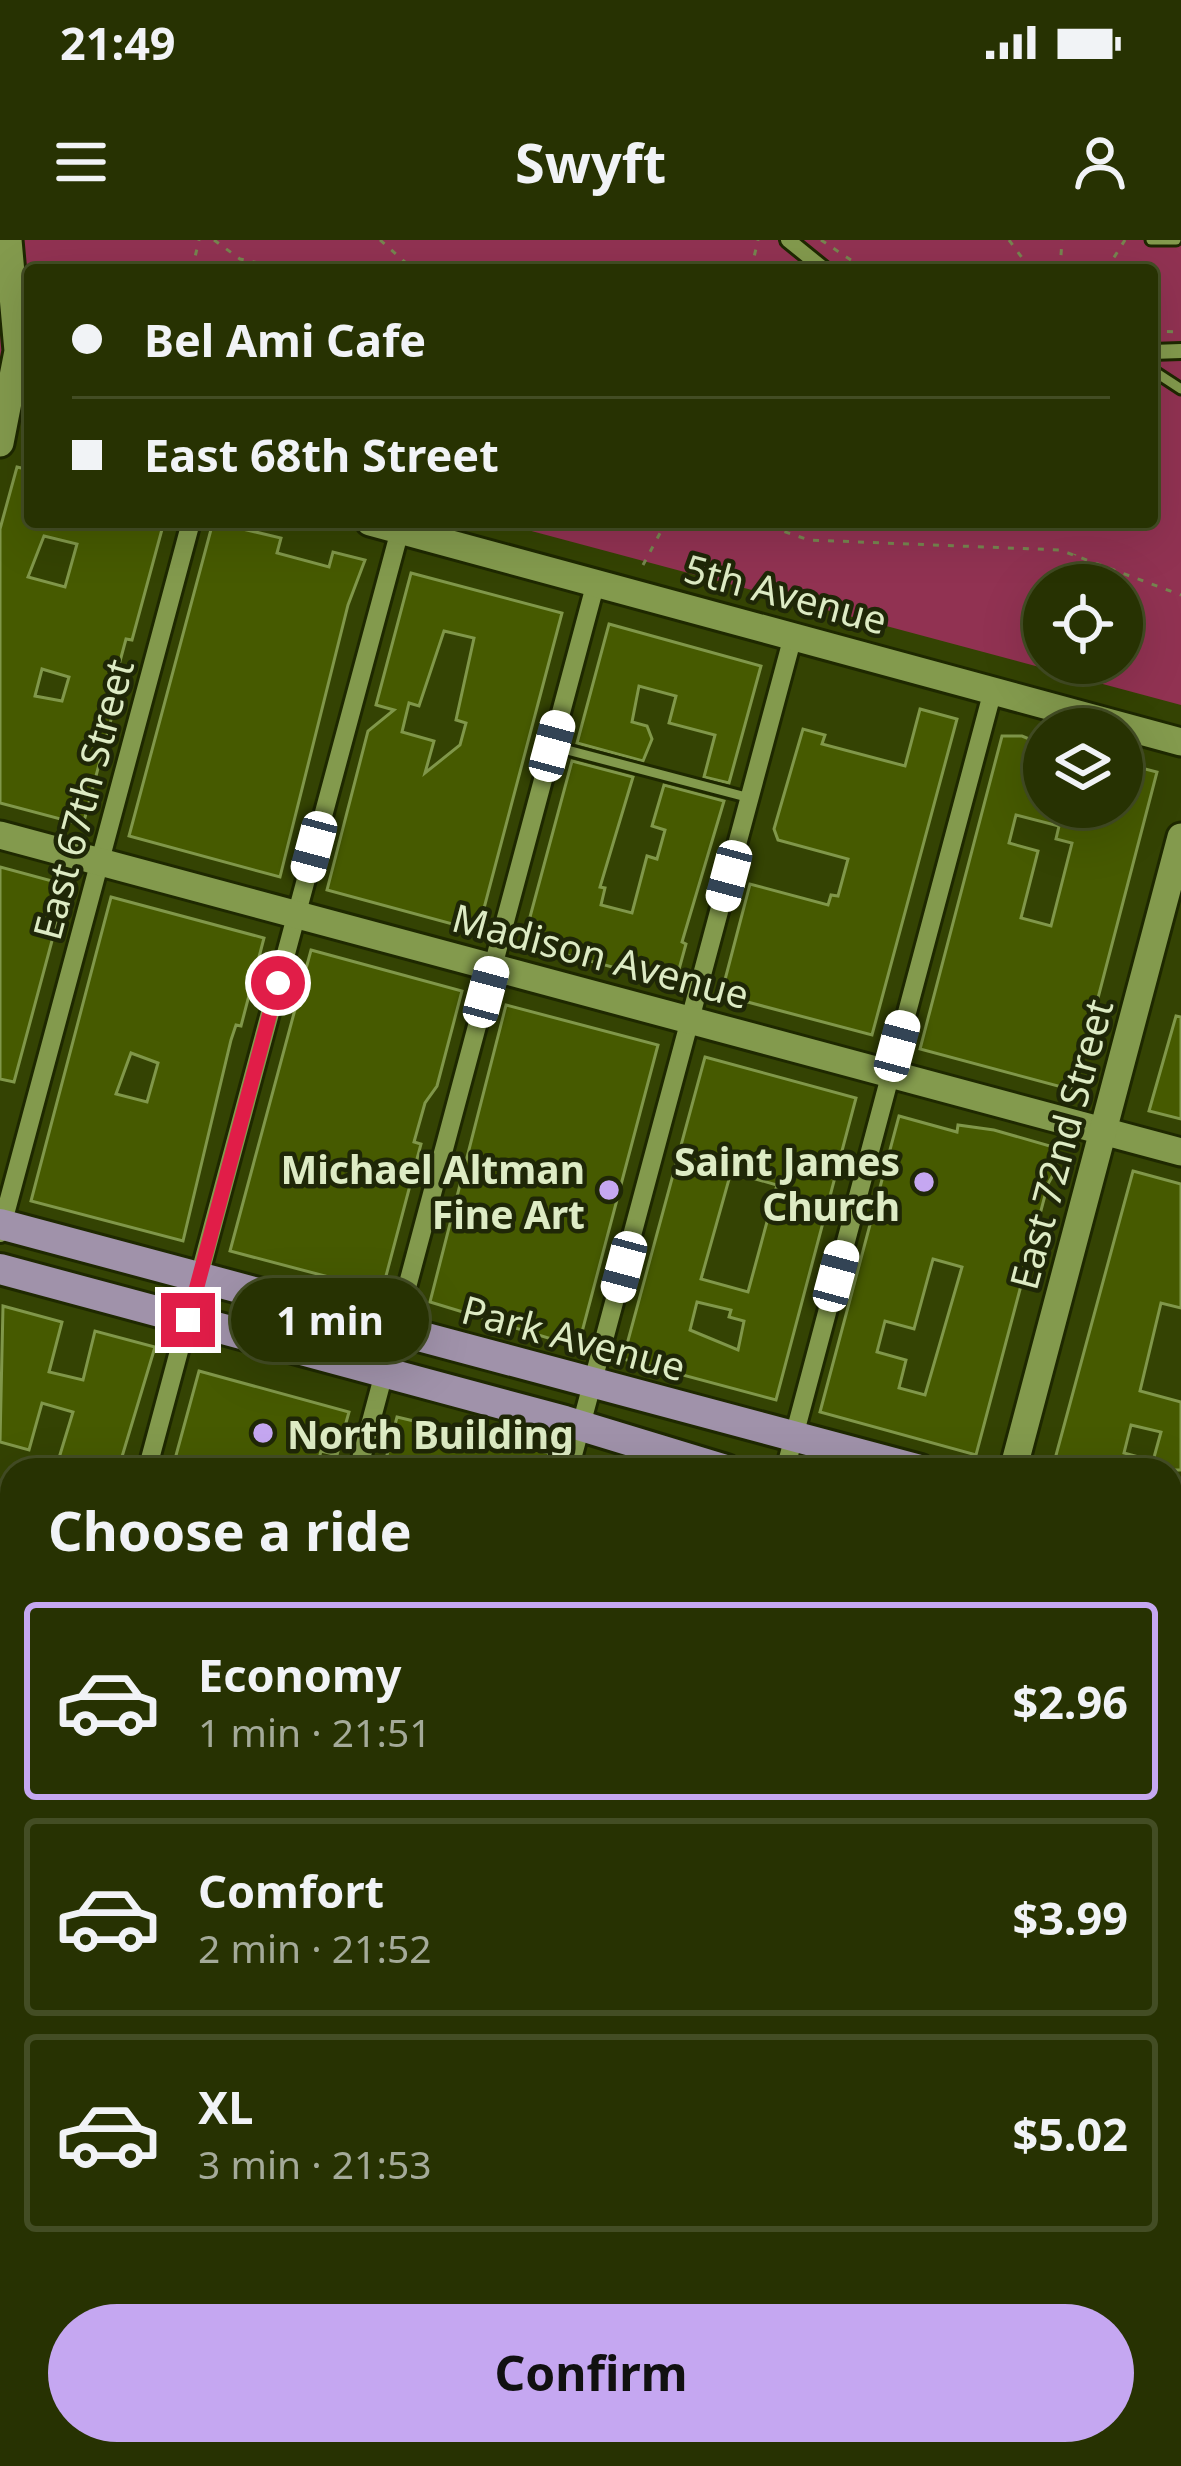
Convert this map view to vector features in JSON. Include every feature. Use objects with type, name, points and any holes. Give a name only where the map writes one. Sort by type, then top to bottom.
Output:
[{"type":"main road","points":[[8,240],[19,327],[9,430]]},
{"type":"main road","name":"5th Avenue","points":[[392,528],[1181,742]]},
{"type":"main road","name":"Madison Avenue","points":[[0,835],[1181,1152]]},
{"type":"main road","name":"East 72nd Street","points":[[1016,1458],[1181,837]]},
{"type":"main road","name":"Park Avenue","points":[[1,1227],[876,1458]]},
{"type":"main road","points":[[0,1269],[686,1458]]},
{"type":"street","points":[[788,240],[818,264]]},
{"type":"street","name":"East 67th Street","points":[[1,1227],[188,528]]},
{"type":"street","points":[[150,1458],[400,530]]},
{"type":"street","points":[[361,1458],[596,582]]},
{"type":"street","points":[[572,1458],[793,636]]},
{"type":"street","points":[[788,1458],[993,689]]},
{"type":"lane","points":[[1151,240],[1176,240]]},
{"type":"lane","points":[[552,746],[749,798]]},
{"type":"path","points":[[214,240],[240,259],[263,264]]},
{"type":"path","points":[[380,240],[407,264]]},
{"type":"path","points":[[821,240],[857,264]]},
{"type":"path","points":[[643,566],[663,528]]},
{"type":"path","points":[[775,528],[809,539],[1018,546],[1075,554],[1181,595]]},
{"type":"path","points":[[1071,564],[1075,554]]},
{"type":"shaded area","points":[[0,240],[1181,240],[1181,705],[1103,684],[1143,684],[1143,564],[1023,564],[1023,663],[520,528],[1158,528],[1158,264],[24,264],[24,394],[0,388]]},
{"type":"building","points":[[17,467],[24,469],[24,528],[162,528],[132,640],[126,639],[116,676],[122,678],[83,825],[0,803],[0,529]],"holes":[[[44,536],[77,544],[65,587],[28,577]],[[42,669],[69,677],[62,701],[35,696]]]},
{"type":"building","points":[[211,528],[238,528],[281,538],[277,553],[329,567],[333,552],[365,560],[348,605],[280,877],[129,836]]},
{"type":"building","points":[[411,573],[562,613],[478,931],[327,890],[368,731],[394,710],[376,705]],"holes":[[[444,631],[474,638],[456,720],[466,723],[460,745],[425,773],[434,741],[402,732],[409,703],[419,706]]]},
{"type":"building","points":[[609,624],[761,666],[729,783],[704,777],[715,735],[669,723],[676,696],[639,686],[632,722],[647,726],[652,739],[643,761],[577,743]]},
{"type":"building","points":[[920,709],[957,719],[872,1035],[721,995],[750,884],[828,905],[831,895],[838,896],[848,859],[778,840],[774,829],[803,729],[825,735],[822,744],[905,766]]},
{"type":"building","points":[[1002,736],[1023,736],[1023,817],[1016,815],[1009,843],[1038,851],[1021,918],[1051,926],[1072,843],[1056,839],[1059,828],[1142,828],[1075,1086],[1069,1089],[920,1049]]},
{"type":"building","points":[[572,761],[633,777],[600,887],[605,888],[601,905],[632,913],[647,856],[657,859],[665,830],[652,826],[664,785],[724,801],[682,942],[686,944],[675,984],[523,943]]},
{"type":"building","points":[[1143,768],[1157,772],[1143,826]]},
{"type":"building","points":[[0,867],[67,885],[14,1082],[0,1079]]},
{"type":"building","points":[[111,897],[264,938],[241,1026],[236,1025],[231,1040],[183,1241],[31,1201]],"holes":[[[131,1053],[158,1063],[147,1102],[116,1094]]]},
{"type":"building","points":[[311,950],[462,991],[437,1086],[425,1103],[414,1142],[421,1144],[382,1291],[230,1251]]},
{"type":"building","points":[[506,1005],[658,1045],[578,1347],[430,1302]]},
{"type":"building","points":[[1176,1016],[1181,1017],[1181,1119],[1149,1111]]},
{"type":"building","points":[[705,1057],[856,1098],[776,1400],[623,1359]],"holes":[[[731,1172],[777,1185],[748,1292],[701,1279]],[[697,1302],[731,1310],[729,1317],[744,1321],[738,1350],[690,1330]]]},
{"type":"building","points":[[899,1116],[957,1132],[958,1125],[994,1130],[1050,1146],[1057,1168],[1048,1184],[976,1455],[820,1412]],"holes":[[[933,1259],[962,1267],[925,1395],[899,1388],[906,1360],[877,1352],[885,1321],[914,1329]]]},
{"type":"building","points":[[1133,1171],[1181,1184],[1181,1308],[1161,1303],[1140,1391],[1181,1402],[1181,1458],[1154,1458],[1161,1432],[1131,1425],[1124,1453],[1142,1458],[1055,1458]]},
{"type":"building","points":[[3,1306],[62,1322],[49,1372],[83,1380],[95,1331],[155,1347],[122,1458],[59,1458],[73,1412],[42,1403],[29,1450],[0,1442]]},
{"type":"building","name":"North Building","points":[[199,1371],[349,1412],[337,1455],[321,1451],[319,1458],[175,1458]]},
{"type":"building","points":[[397,1417],[549,1453],[548,1458],[386,1458]]},
{"type":"place","name":"Saint James Church","points":[[924,1182]]},
{"type":"place","name":"Michael Altman Fine Art","points":[[609,1190]]},
{"type":"place","name":"North Building","points":[[263,1433]]},
{"type":"route","points":[[188,1320],[278,983]]}]
